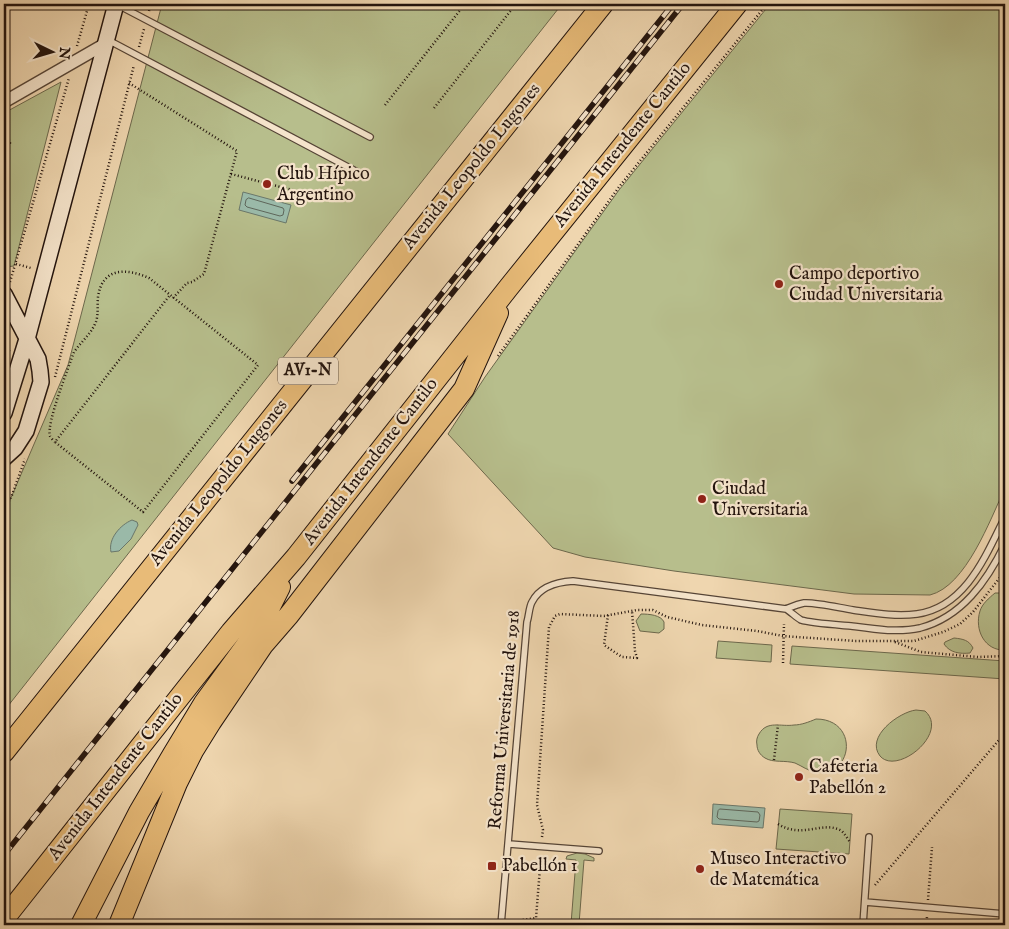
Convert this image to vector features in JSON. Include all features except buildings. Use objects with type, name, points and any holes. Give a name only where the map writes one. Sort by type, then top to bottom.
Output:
[{"type":"highway","name":"Avenida Leopoldo Lugones","points":[[4,752],[603,4]]},
{"type":"highway","name":"Avenida Intendente Cantilo","points":[[4,919],[231,632],[296,557],[509,286],[737,4]]},
{"type":"highway","points":[[119,925],[177,783],[206,729],[263,645],[300,601],[464,389],[509,286]]},
{"type":"highway","points":[[82,925],[139,812],[204,703],[261,625],[296,557]]},
{"type":"main road","points":[[4,413],[27,339],[115,4]]},
{"type":"main road","points":[[4,458],[24,436],[41,382],[38,359],[5,296]]},
{"type":"street","points":[[4,102],[73,63],[105,42]]},
{"type":"lane","points":[[115,4],[370,137]]},
{"type":"lane","points":[[105,42],[137,55],[363,174]]},
{"type":"lane","name":"Reforma Universitaria de 1918","points":[[502,925],[527,622],[532,602],[545,588],[558,582],[573,581],[786,608],[804,603],[874,613],[918,614],[934,610],[951,599],[975,574],[987,555],[1005,517]]},
{"type":"lane","name":"Reforma Universitaria de 1918","points":[[786,608],[802,620],[876,629],[902,630],[920,628],[936,622],[957,610],[974,595],[996,562],[1005,544]]},
{"type":"lane","points":[[863,925],[869,837]]},
{"type":"lane","points":[[509,844],[600,851]]},
{"type":"lane","points":[[865,902],[1005,914]]},
{"type":"path","points":[[5,296],[89,4]]},
{"type":"path","points":[[54,381],[151,4]]},
{"type":"path","points":[[385,105],[465,4]]},
{"type":"path","points":[[434,108],[516,4]]},
{"type":"path","points":[[130,83],[237,151],[204,274],[187,283],[173,298]]},
{"type":"path","points":[[4,126],[10,143],[8,148]]},
{"type":"path","points":[[231,174],[315,196],[314,200]]},
{"type":"path","points":[[129,271],[149,278],[173,298],[258,365],[143,512],[55,442],[50,436],[50,426],[74,352],[96,322],[100,289],[105,280],[114,274],[129,271]]},
{"type":"path","points":[[55,442],[170,295]]},
{"type":"path","points":[[4,511],[28,451]]},
{"type":"path","points":[[518,925],[523,920],[536,918],[543,830],[537,805],[549,627],[555,616],[560,614],[608,615],[653,610],[667,616],[702,625],[783,636],[894,642],[921,652],[978,657],[1005,656]]},
{"type":"path","points":[[608,615],[604,645],[622,657],[638,658],[635,652],[632,611]]},
{"type":"path","points":[[783,663],[784,624]]},
{"type":"path","points":[[774,760],[778,725]]},
{"type":"path","points":[[875,885],[1005,733]]},
{"type":"path","points":[[778,824],[790,831],[830,828],[840,830],[850,842]]},
{"type":"path","points":[[928,901],[932,847]]},
{"type":"path","points":[[926,925],[927,913]]},
{"type":"green space","name":"Club Hípico Argentino","points":[[162,4],[562,4],[4,711],[4,514],[68,365]]},
{"type":"green space","name":"Campo deportivo Ciudad Universitaria","points":[[770,4],[1005,4],[1005,488],[984,534],[966,566],[943,589],[930,595],[854,594],[674,571],[585,557],[553,548],[448,434],[485,377],[619,190]]},
{"type":"green space","points":[[61,82],[14,266],[4,267],[4,113]]},
{"type":"green space","points":[[995,593],[1005,593],[1005,650],[992,647],[980,632],[979,618],[981,608]]},
{"type":"green space","points":[[641,614],[658,616],[664,622],[664,629],[659,633],[640,631],[636,621]]},
{"type":"green space","points":[[954,638],[963,639],[970,643],[973,648],[970,653],[956,652],[946,647],[945,642]]},
{"type":"green space","points":[[718,641],[772,645],[771,662],[716,658]]},
{"type":"green space","points":[[792,646],[1005,661],[1005,679],[790,664]]},
{"type":"green space","points":[[916,710],[925,711],[931,720],[931,730],[926,740],[918,749],[898,760],[888,761],[880,756],[877,749],[877,741],[880,734],[893,720]]},
{"type":"green space","points":[[816,719],[830,721],[839,728],[845,737],[844,757],[838,766],[829,771],[816,772],[795,763],[768,760],[759,752],[757,738],[766,727],[799,724]]},
{"type":"green space","points":[[780,809],[852,814],[849,854],[776,849]]},
{"type":"green space","points":[[577,853],[594,858],[594,861],[584,860],[579,924],[585,925],[561,925],[562,923],[571,924],[576,860],[566,859],[567,856]]},
{"type":"water","points":[[243,192],[291,205],[286,223],[239,210]]},
{"type":"water","points":[[132,520],[137,522],[138,525],[131,539],[119,551],[111,552],[113,537],[123,525]]},
{"type":"water","points":[[713,804],[765,808],[763,828],[712,824]]},
{"type":"railway","points":[[292,481],[673,4]]},
{"type":"railway","points":[[4,855],[683,4]]},
{"type":"place","name":"Club Hípico Argentino","points":[[267,184]]},
{"type":"place","name":"Campo deportivo Ciudad Universitaria","points":[[779,284]]},
{"type":"place","name":"Ciudad Universitaria","points":[[702,499]]},
{"type":"place","name":"Cafeteria Pabellón 2","points":[[799,777]]},
{"type":"place","name":"Pabellón 1","points":[[492,866]]},
{"type":"place","name":"Museo Interactivo de Matemática","points":[[700,869]]}]
